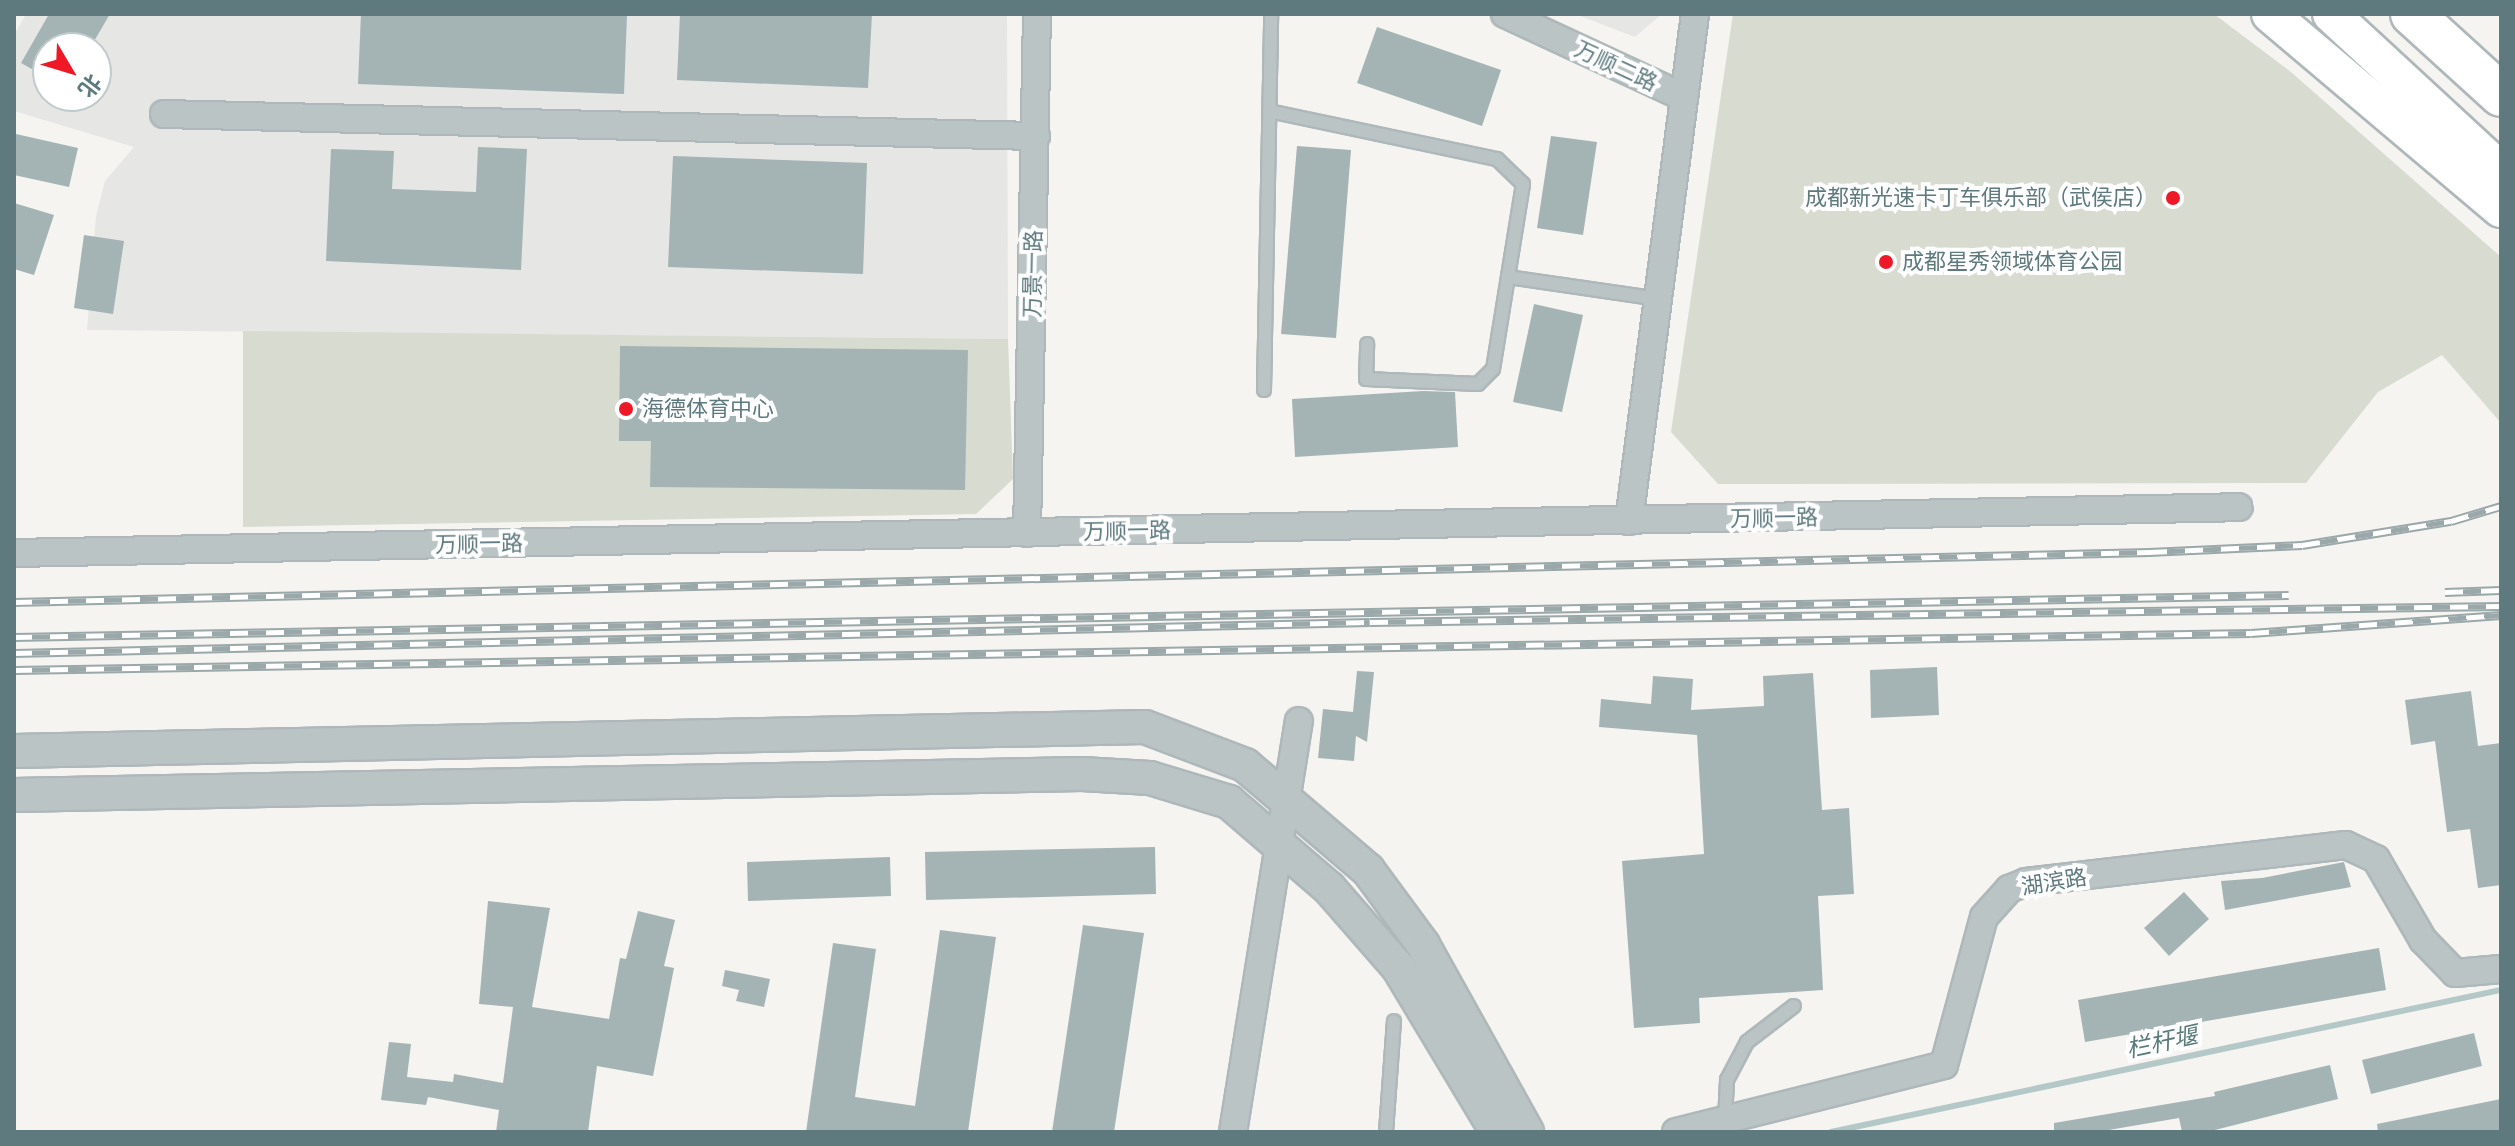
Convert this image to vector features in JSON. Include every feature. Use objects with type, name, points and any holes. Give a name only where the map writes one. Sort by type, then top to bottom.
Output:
[{"type":"highway","points":[[2417,18],[2501,95]]},
{"type":"main road","points":[[2270,14],[2501,209]]},
{"type":"main road","points":[[2331,14],[2501,171]]},
{"type":"street","name":"万景一路","points":[[1027,533],[1037,14]]},
{"type":"street","name":"万顺二路","points":[[1505,14],[1684,97]]},
{"type":"street","points":[[1629,521],[1695,14]]},
{"type":"street","points":[[164,114],[1036,136]]},
{"type":"street","name":"万顺一路","points":[[14,553],[2239,507]]},
{"type":"street","points":[[1233,1132],[1299,721]]},
{"type":"street","points":[[14,751],[1145,727],[1245,765],[1286,804],[1368,870],[1423,945],[1527,1132]]},
{"type":"street","points":[[14,795],[1082,774],[1150,778],[1229,802],[1329,888],[1398,967],[1497,1132]]},
{"type":"street","name":"湖滨路","points":[[1676,1132],[1944,1065],[1984,917],[2009,889],[2026,882],[2346,845],[2376,859],[2423,940],[2455,973],[2501,969]]},
{"type":"lane","points":[[1264,390],[1271,14]]},
{"type":"lane","points":[[1269,111],[1497,159],[1523,184],[1493,369],[1478,384],[1366,379],[1367,344]]},
{"type":"lane","points":[[1508,277],[1658,299]]},
{"type":"lane","points":[[1725,1120],[1727,1080],[1747,1042],[1794,1006]]},
{"type":"lane","points":[[1386,1132],[1394,1021]]},
{"type":"shaded area","points":[[26,14],[1007,14],[1008,339],[87,330],[96,216],[105,181],[134,147],[14,111],[14,35]]},
{"type":"shaded area","points":[[1575,14],[1662,14],[1635,37]]},
{"type":"shaded area","points":[[1733,14],[2214,14],[2291,72],[2501,257],[2501,423],[2442,355],[2378,392],[2306,483],[1718,484],[1671,432]]},
{"type":"shaded area","name":"海德体育中心","points":[[243,331],[1008,339],[1013,479],[976,514],[243,527]]},
{"type":"building","points":[[49,14],[110,14],[99,32],[39,32]]},
{"type":"building","points":[[361,14],[627,14],[624,94],[358,84]]},
{"type":"building","points":[[680,14],[872,14],[868,88],[677,80]]},
{"type":"building","points":[[1377,27],[1501,70],[1482,126],[1357,83]]},
{"type":"building","points":[[32,44],[32,69],[21,63]]},
{"type":"building","points":[[16,134],[78,148],[69,187],[14,175]]},
{"type":"building","points":[[1551,136],[1597,142],[1583,235],[1537,228]]},
{"type":"building","points":[[1297,146],[1351,150],[1336,338],[1281,334]]},
{"type":"building","points":[[478,147],[527,149],[521,270],[326,261],[331,149],[394,151],[392,189],[476,192]]},
{"type":"building","points":[[673,156],[867,163],[863,274],[668,267]]},
{"type":"building","points":[[14,203],[54,215],[34,275],[14,269]]},
{"type":"building","points":[[84,235],[124,241],[113,314],[74,308]]},
{"type":"building","points":[[1534,304],[1583,315],[1562,412],[1513,402]]},
{"type":"building","points":[[620,346],[968,350],[965,490],[650,487],[651,441],[619,441]]},
{"type":"building","points":[[1455,392],[1458,447],[1295,457],[1292,399]]},
{"type":"building","points":[[1937,667],[1939,715],[1871,718],[1870,670]]},
{"type":"building","points":[[1357,671],[1374,672],[1367,742],[1356,736],[1354,761],[1318,758],[1323,709],[1353,712]]},
{"type":"building","points":[[1813,673],[1822,810],[1849,808],[1854,894],[1818,896],[1823,990],[1699,998],[1700,1023],[1634,1028],[1622,861],[1704,854],[1697,735],[1599,727],[1601,699],[1651,704],[1653,676],[1693,679],[1691,710],[1764,706],[1763,676]]},
{"type":"building","points":[[2471,691],[2478,746],[2501,743],[2501,885],[2478,888],[2470,829],[2447,832],[2435,741],[2411,745],[2405,700]]},
{"type":"building","points":[[1155,847],[1156,894],[926,900],[925,852]]},
{"type":"building","points":[[890,857],[891,896],[748,901],[747,862]]},
{"type":"building","points":[[2344,862],[2351,887],[2225,910],[2221,881],[2262,878]]},
{"type":"building","points":[[2184,892],[2209,919],[2169,956],[2144,928]]},
{"type":"building","points":[[488,901],[550,908],[532,1007],[609,1019],[620,958],[626,959],[638,911],[675,920],[664,966],[674,968],[653,1076],[597,1066],[588,1132],[496,1132],[499,1110],[428,1097],[426,1105],[381,1100],[389,1042],[411,1044],[407,1077],[453,1082],[454,1074],[503,1083],[513,1007],[479,1004]]},
{"type":"building","points":[[1083,925],[1144,933],[1114,1132],[1052,1132]]},
{"type":"building","points":[[940,930],[996,937],[968,1132],[806,1132],[833,943],[876,949],[855,1097],[915,1106]]},
{"type":"building","points":[[2379,948],[2386,990],[2085,1042],[2078,1000]]},
{"type":"building","points":[[725,970],[770,979],[764,1007],[736,1001],[739,990],[722,986]]},
{"type":"building","points":[[2474,1033],[2482,1066],[2371,1094],[2362,1060]]},
{"type":"building","points":[[2330,1065],[2338,1099],[2207,1132],[2182,1132],[2179,1118],[2097,1132],[2054,1132],[2054,1123],[2215,1096],[2214,1092]]},
{"type":"building","points":[[2501,1099],[2501,1132],[2378,1132],[2377,1124]]},
{"type":"waterway","name":"栏杆堰","points":[[1831,1132],[2501,990]]},
{"type":"railway","points":[[14,602],[2149,552],[2302,545],[2451,521],[2501,506]]},
{"type":"railway","points":[[2445,592],[2501,590]]},
{"type":"railway","points":[[14,637],[2289,595]]},
{"type":"railway","points":[[14,653],[1370,622],[2501,606]]},
{"type":"railway","points":[[14,670],[2251,633],[2501,615]]},
{"type":"place","name":"成都新光速卡丁车俱乐部（武侯店）","points":[[2173,198]]},
{"type":"place","name":"成都星秀领域体育公园","points":[[1886,262]]},
{"type":"place","name":"海德体育中心","points":[[626,409]]}]
